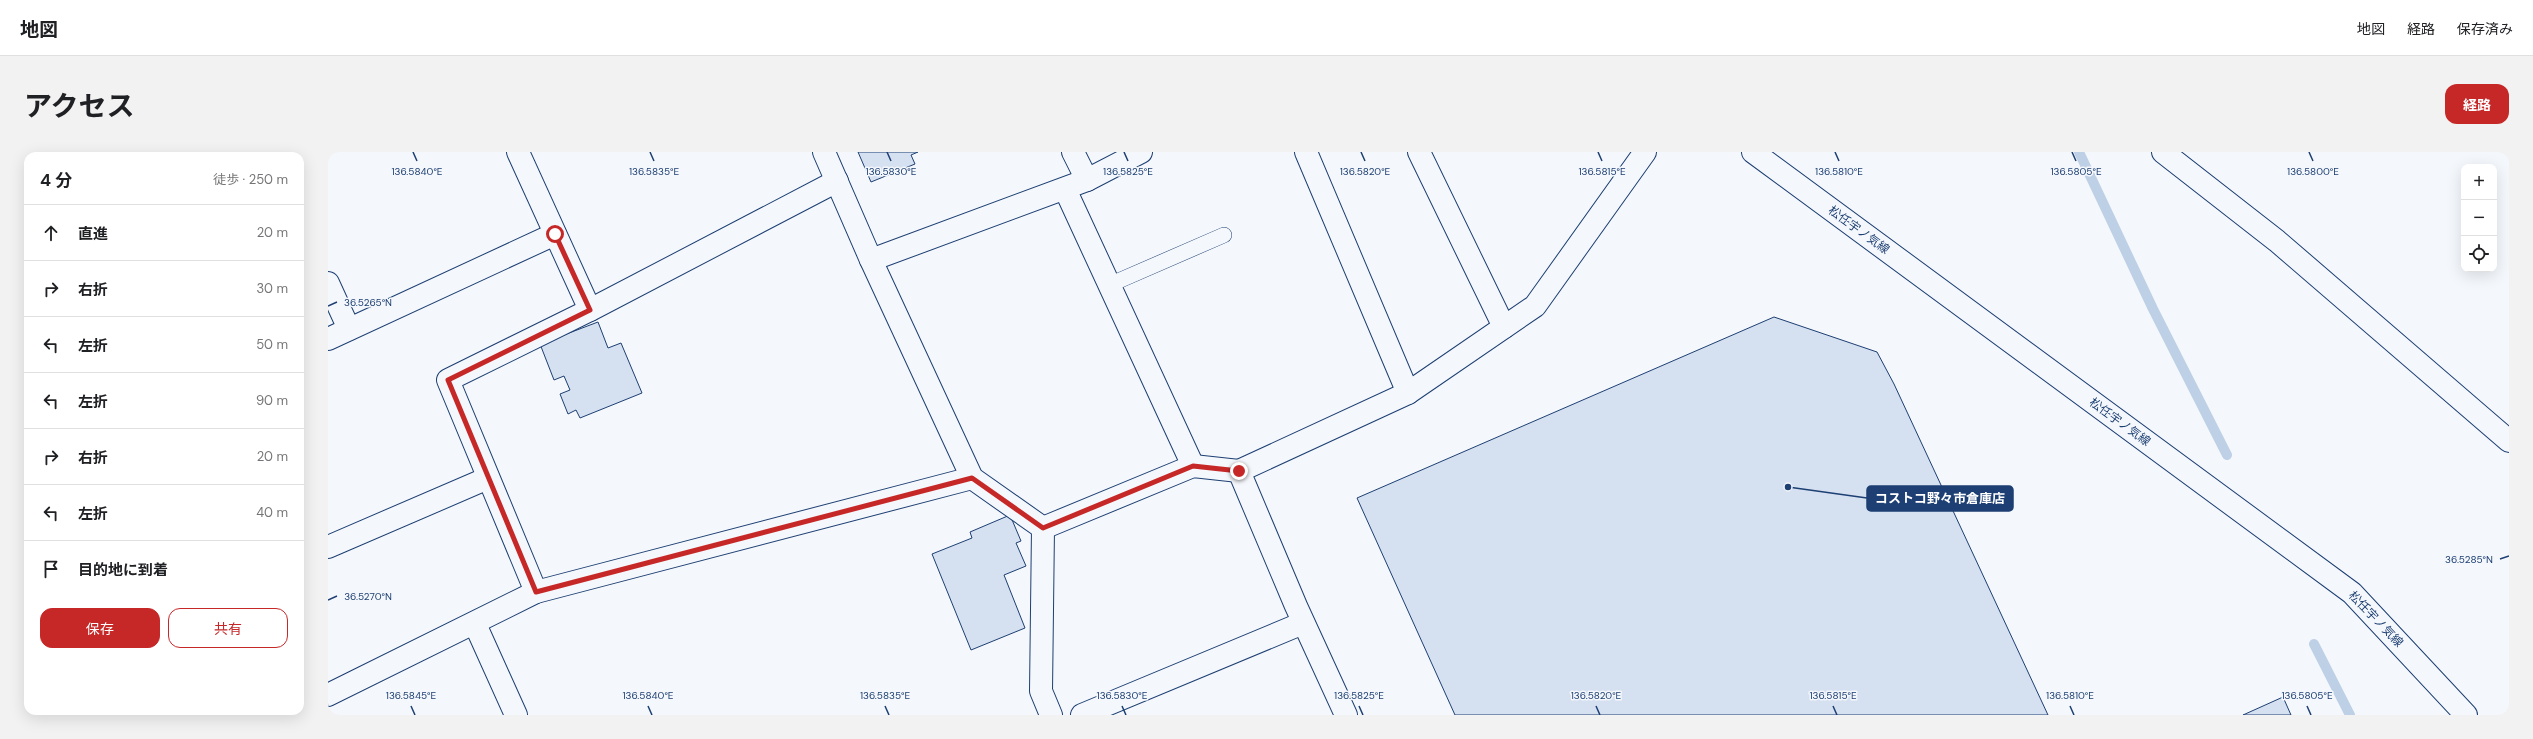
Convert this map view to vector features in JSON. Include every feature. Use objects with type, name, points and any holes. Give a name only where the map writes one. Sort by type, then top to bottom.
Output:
[{"type":"street","points":[[518,152],[590,310]]},
{"type":"street","points":[[824,152],[871,260],[972,478],[1043,528]]},
{"type":"street","points":[[1073,152],[1087,180]]},
{"type":"street","points":[[871,260],[1065,189],[1087,180],[1141,152]]},
{"type":"street","points":[[1306,152],[1408,393]]},
{"type":"street","points":[[1419,152],[1504,327]]},
{"type":"street","points":[[1043,528],[1193,466],[1239,471],[1408,393],[1535,306],[1645,152]]},
{"type":"street","name":"松任宇ノ気線","points":[[1753,152],[2352,593],[2466,715]]},
{"type":"street","points":[[2164,152],[2277,240],[2509,440]]},
{"type":"street","points":[[536,592],[448,380],[590,310],[837,181]]},
{"type":"street","points":[[1065,189],[1193,466]]},
{"type":"street","points":[[328,339],[555,234]]},
{"type":"street","points":[[328,283],[349,329]]},
{"type":"street","points":[[1239,471],[1303,623],[1346,715]]},
{"type":"street","points":[[328,547],[488,478]]},
{"type":"street","points":[[328,695],[475,624],[536,592],[972,478]]},
{"type":"street","points":[[1043,528],[1041,691],[1051,715]]},
{"type":"street","points":[[1082,715],[1303,623]]},
{"type":"street","points":[[475,624],[516,715]]},
{"type":"lane","points":[[1109,285],[1224,235]]},
{"type":"building","points":[[858,152],[918,152],[911,155],[915,164],[871,182]]},
{"type":"building","points":[[1774,317],[1877,352],[1894,384],[2048,715],[1455,715],[1357,498]]},
{"type":"building","points":[[598,322],[608,348],[621,343],[642,393],[580,418],[576,410],[568,414],[560,394],[570,390],[564,376],[554,380],[540,344]]},
{"type":"building","points":[[1010,515],[1021,541],[1016,543],[1026,566],[1004,575],[1025,628],[971,650],[932,554],[972,538],[970,532]]},
{"type":"building","points":[[2283,697],[2291,715],[2243,715]]},
{"type":"waterway","points":[[2079,152],[2153,309],[2227,455]]},
{"type":"waterway","points":[[2314,644],[2350,715]]},
{"type":"place","name":"コストコ野々市倉庫店","points":[[1788,487]]},
{"type":"route","points":[[555,234],[590,310],[448,380],[536,592],[972,478],[1043,528],[1193,466],[1239,471]]}]
